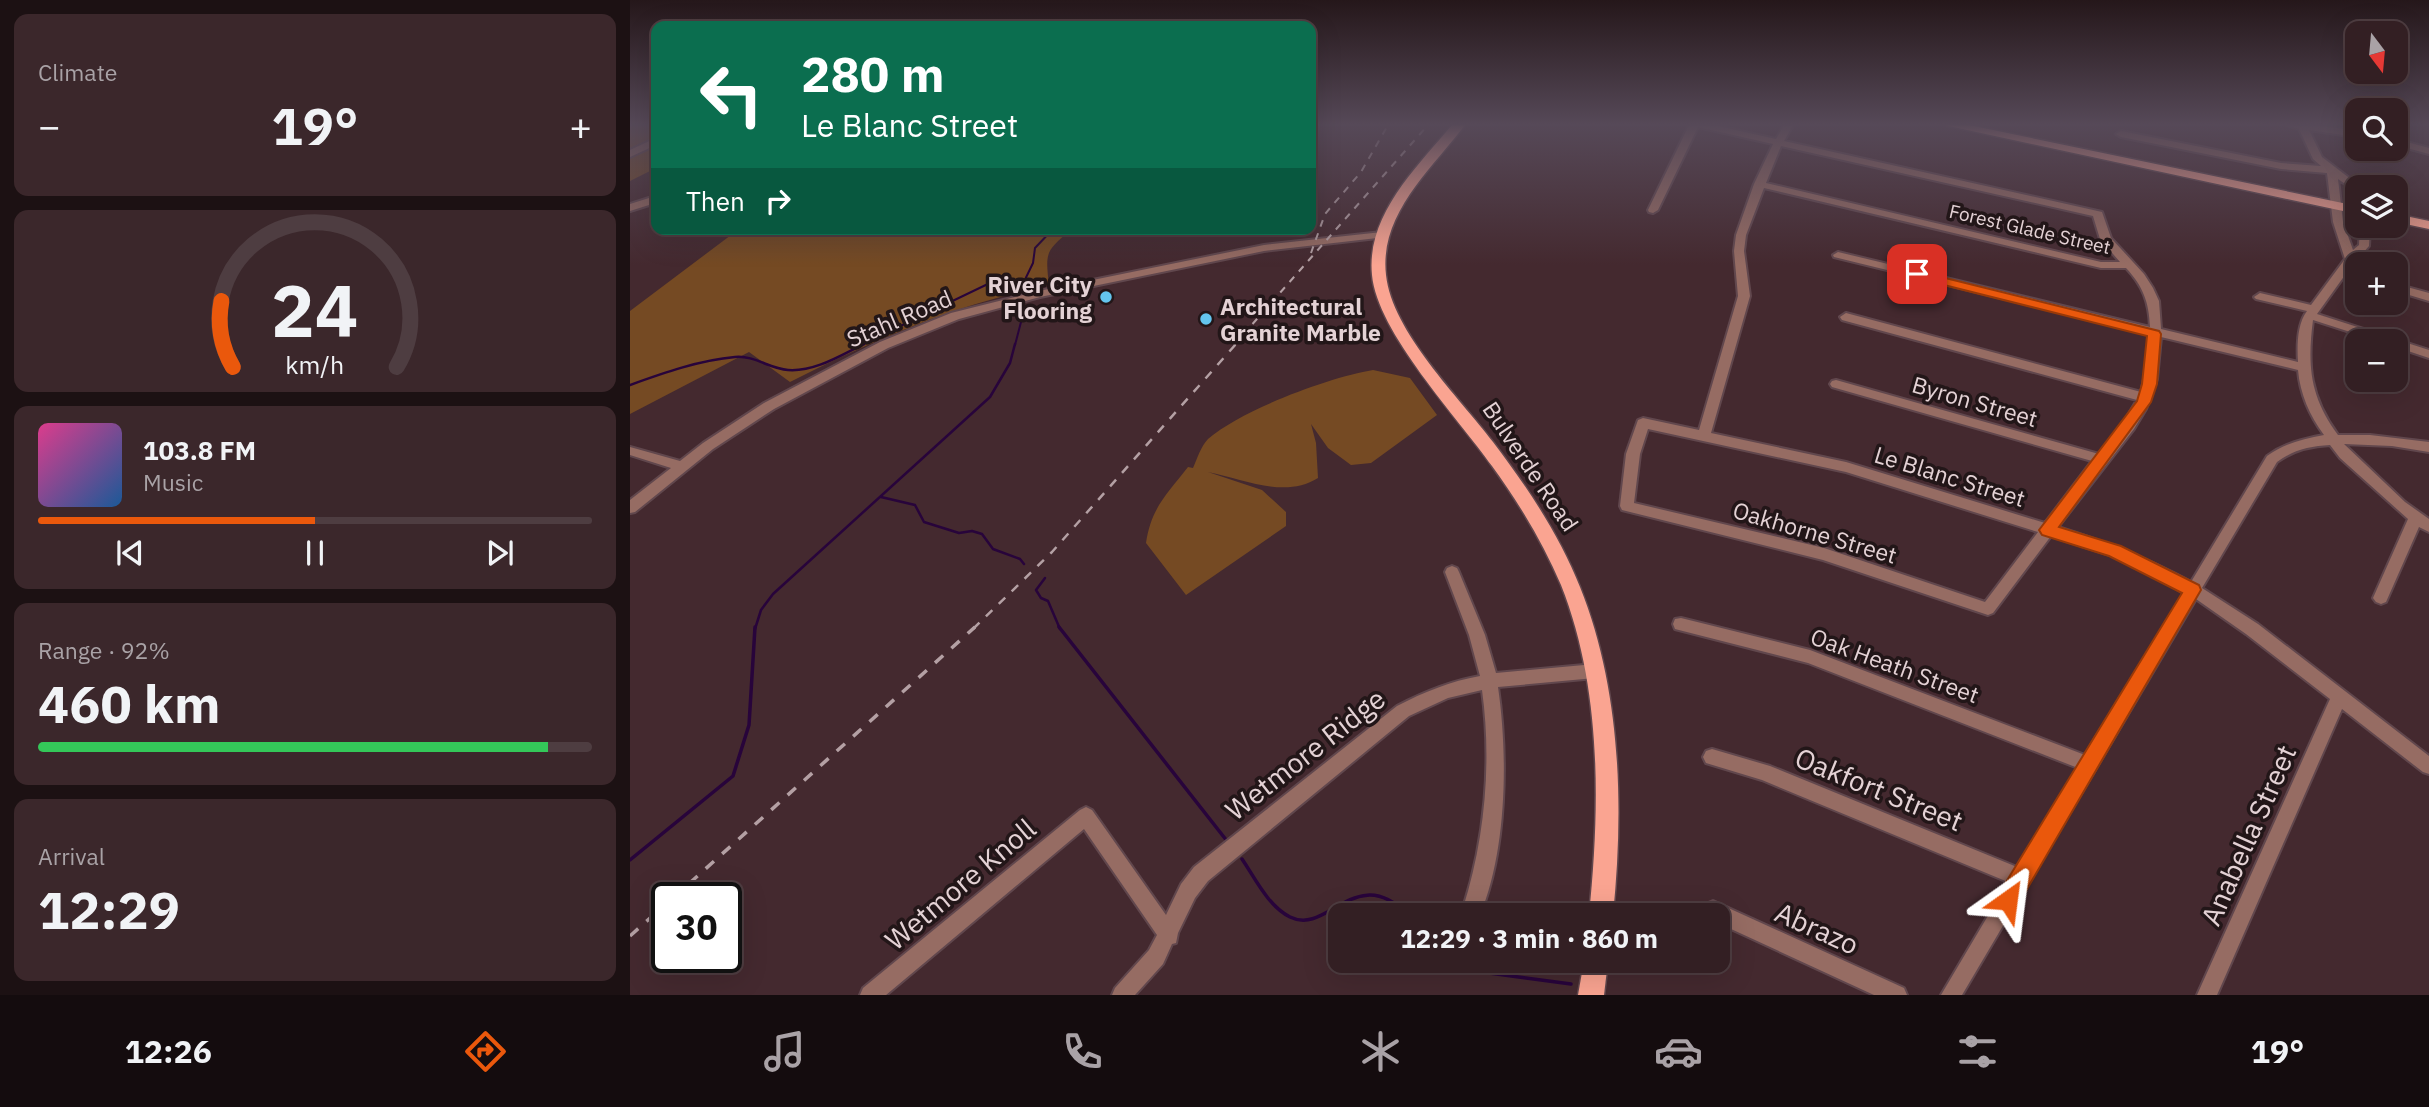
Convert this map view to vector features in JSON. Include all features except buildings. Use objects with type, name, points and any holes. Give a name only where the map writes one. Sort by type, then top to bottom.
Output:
[{"type":"main road","name":"Bulverde Road","points":[[1421,171],[1401,196],[1382,235],[1377,252],[1377,272],[1390,317],[1508,475],[1554,548],[1570,584],[1595,671],[1602,719],[1607,811],[1602,903]]},
{"type":"main road","points":[[2169,171],[2345,208]]},
{"type":"main road","points":[[2408,221],[2429,225]]},
{"type":"main road","points":[[1591,995],[1594,973]]},
{"type":"street","points":[[1653,211],[1672,171]]},
{"type":"street","points":[[1704,436],[1740,312],[1744,280],[1739,243],[1765,171]]},
{"type":"street","points":[[1909,171],[2098,214],[2100,232],[2142,278],[2153,299],[2154,334],[2145,398],[2048,530]]},
{"type":"street","points":[[2332,171],[2345,255]]},
{"type":"street","name":"Forest Glade Street","points":[[1759,184],[2101,265],[2130,265]]},
{"type":"street","points":[[630,208],[651,202]]},
{"type":"street","name":"Stahl Road","points":[[630,508],[682,466],[764,408],[841,366],[931,325],[1000,303],[1264,248],[1382,235]]},
{"type":"street","points":[[1838,255],[2154,334],[2305,368]]},
{"type":"street","points":[[2345,268],[2311,312],[2304,350],[2306,387],[2312,405],[2333,440],[2363,475],[2423,523],[2381,598]]},
{"type":"street","points":[[2408,291],[2429,298]]},
{"type":"street","points":[[2260,297],[2357,329]]},
{"type":"street","points":[[1846,317],[2145,398]]},
{"type":"street","points":[[2408,347],[2429,354]]},
{"type":"street","name":"Byron Street","points":[[1836,383],[2101,460]]},
{"type":"street","name":"Le Blanc Street","points":[[1627,506],[1633,454],[1643,423],[1846,467],[2115,551],[2193,590],[2252,629],[2429,766]]},
{"type":"street","points":[[1951,995],[2272,459],[2281,451],[2301,443],[2333,440],[2396,442],[2429,447]]},
{"type":"street","points":[[633,451],[682,466]]},
{"type":"street","name":"Oakhorne Street","points":[[1627,506],[1824,554],[1988,608],[2048,530]]},
{"type":"street","points":[[1452,572],[1482,652],[1489,682],[1494,746],[1493,782],[1482,874],[1474,903]]},
{"type":"street","name":"Oak Heath Street","points":[[1681,624],[1810,657],[2089,764]]},
{"type":"street","name":"Wetmore Ridge","points":[[1122,995],[1156,957],[1169,936],[1188,891],[1210,865],[1387,723],[1422,699],[1460,687],[1489,682],[1595,671]]},
{"type":"street","name":"Anabella Street","points":[[2207,995],[2339,697]]},
{"type":"street","name":"Oakfort Street","points":[[1712,757],[1764,772],[2022,878]]},
{"type":"street","name":"Wetmore Knoll","points":[[870,995],[1086,816],[1169,936]]},
{"type":"street","name":"Abrazo","points":[[1730,919],[1897,995]]},
{"type":"shaded area","points":[[630,171],[649,171],[630,181]]},
{"type":"shaded area","points":[[731,235],[1065,235],[1049,252],[1049,285],[948,313],[853,352],[790,382],[749,352],[630,414],[630,311]]},
{"type":"shaded area","points":[[1373,370],[1410,378],[1437,415],[1371,463],[1351,465],[1328,448],[1311,424],[1316,443],[1318,478],[1305,484],[1292,487],[1264,486],[1208,472],[1262,490],[1286,512],[1286,526],[1186,595],[1146,543],[1152,520],[1161,502],[1188,467],[1193,468],[1208,439],[1263,406],[1311,387]]},
{"type":"waterway","points":[[1023,284],[1033,263],[1035,248],[1047,235]]},
{"type":"waterway","points":[[861,345],[992,282],[1023,284]]},
{"type":"waterway","points":[[1015,345],[1021,322],[1019,292],[1023,284]]},
{"type":"waterway","points":[[630,385],[695,364],[735,357],[749,358],[781,369],[798,370],[828,362],[864,344]]},
{"type":"waterway","points":[[755,629],[761,610],[773,594],[990,397],[1010,363],[1015,344]]},
{"type":"waterway","points":[[881,497],[915,505],[924,522],[959,533],[972,531],[982,534],[993,549],[1020,559],[1024,564]]},
{"type":"waterway","points":[[1045,578],[1036,590],[1041,598],[1048,601],[1059,627]]},
{"type":"waterway","points":[[630,860],[733,776],[749,725],[755,627]]},
{"type":"waterway","points":[[1059,627],[1227,841]]},
{"type":"waterway","points":[[1242,859],[1269,899],[1290,917],[1304,920],[1328,911]]},
{"type":"waterway","points":[[1344,903],[1373,895],[1394,903]]},
{"type":"waterway","points":[[1489,973],[1571,984]]},
{"type":"railway","points":[[1311,253],[1325,214],[1361,171]]},
{"type":"railway","points":[[1234,345],[1387,171]]},
{"type":"railway","points":[[973,629],[1052,552],[1236,344]]},
{"type":"railway","points":[[691,882],[975,627]]},
{"type":"railway","points":[[630,936],[651,917]]},
{"type":"place","name":"River City Flooring","points":[[1106,297]]},
{"type":"place","name":"Architectural Granite Marble","points":[[1206,319]]},
{"type":"route","points":[[1917,274],[2154,334],[2149,384],[2144,402],[2048,530],[2115,551],[2193,590],[2008,900]]}]
